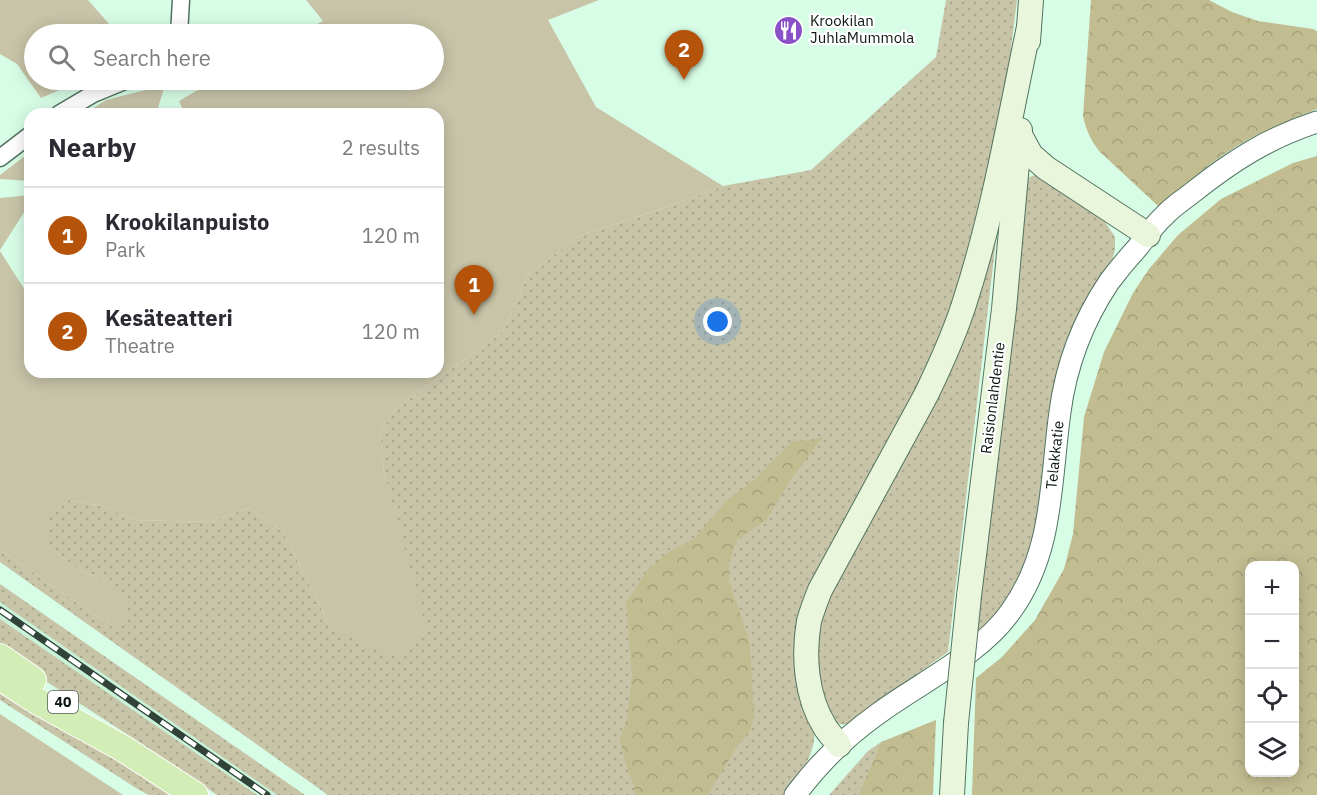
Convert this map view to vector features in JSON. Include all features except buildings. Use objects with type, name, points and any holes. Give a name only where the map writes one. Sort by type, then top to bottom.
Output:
[{"type":"main road","name":"Raisionlahdentie","points":[[952,795],[956,723],[969,596],[1004,309],[1031,0]]},
{"type":"main road","points":[[839,746],[825,728],[816,708],[808,680],[806,651],[810,620],[820,590],[938,371],[966,300],[988,215],[1029,27]]},
{"type":"main road","points":[[1020,135],[1031,155],[1046,168],[1148,235]]},
{"type":"main road","name":"40","points":[[0,657],[46,689],[123,749]]},
{"type":"main road","name":"40","points":[[0,677],[123,749],[195,795]]},
{"type":"street","points":[[179,24],[181,0]]},
{"type":"street","points":[[69,108],[103,90]]},
{"type":"street","name":"Telakkatie","points":[[795,795],[821,763],[839,746],[879,713],[934,677],[986,638],[1011,612],[1037,564],[1045,536],[1060,413],[1069,368],[1085,326],[1110,282],[1163,216],[1218,172],[1252,150],[1289,131],[1317,122]]},
{"type":"street","points":[[0,158],[24,140]]},
{"type":"shaded area","points":[[0,0],[88,0],[109,24],[24,24],[24,74],[17,64],[0,54]]},
{"type":"shaded area","points":[[306,0],[599,0],[548,20],[596,107],[723,186],[578,236],[528,275],[503,332],[444,374],[444,108],[182,108],[179,101],[198,90],[444,90],[444,24],[317,24],[323,21]]},
{"type":"shaded area","points":[[946,0],[1017,0],[1006,90],[964,285],[923,388],[814,585],[812,722],[814,741],[806,764],[783,795],[328,795],[0,562],[0,550],[113,627],[105,581],[79,570],[49,547],[48,515],[69,500],[102,506],[134,520],[212,522],[248,508],[283,532],[329,624],[393,507],[384,472],[380,434],[394,410],[439,378],[444,378],[444,374],[503,332],[528,275],[578,236],[723,186],[811,170],[936,57]]},
{"type":"shaded area","points":[[35,90],[60,90],[41,98]]},
{"type":"shaded area","points":[[145,90],[163,90],[158,108],[93,108],[106,100]]},
{"type":"shaded area","points":[[24,157],[24,181],[0,179],[0,175]]},
{"type":"shaded area","points":[[1037,174],[1102,217],[1115,237],[1115,249],[1112,263],[1047,434],[1036,537],[1011,594],[977,635],[1027,182],[1030,177]]},
{"type":"shaded area","points":[[24,196],[24,212],[0,250],[0,198]]},
{"type":"shaded area","points":[[999,214],[948,652],[848,724],[839,724],[835,721],[824,700],[818,674],[818,634],[823,606]]},
{"type":"shaded area","points":[[0,251],[24,289],[24,378],[439,378],[394,410],[380,434],[384,472],[425,624],[416,644],[403,658],[361,644],[329,624],[283,532],[248,508],[212,522],[134,520],[102,506],[69,500],[49,515],[49,547],[79,570],[105,581],[125,600],[127,620],[113,627],[0,550]]},
{"type":"shaded area","points":[[0,584],[305,795],[277,795],[0,602]]},
{"type":"shaded area","points":[[0,602],[277,795],[257,795],[0,619]]},
{"type":"shaded area","points":[[0,619],[257,795],[217,795],[47,682],[0,649]]},
{"type":"shaded area","points":[[0,685],[173,795],[149,795],[139,790],[0,700]]},
{"type":"shaded area","points":[[0,714],[123,795],[0,795]]},
{"type":"shaded area","points":[[881,742],[858,795],[829,795],[868,751]]},
{"type":"green space","points":[[1091,0],[1209,0],[1232,12],[1258,21],[1313,29],[1317,31],[1317,109],[1237,146],[1158,206],[1100,152],[1086,126],[1083,116]]},
{"type":"green space","points":[[1317,156],[1317,795],[972,795],[976,678],[1002,657],[1035,620],[1064,569],[1073,534],[1084,417],[1104,352],[1133,293],[1149,269],[1178,235],[1221,199],[1293,163]]},
{"type":"green space","points":[[822,438],[792,478],[766,520],[737,540],[729,562],[729,581],[750,643],[754,716],[750,731],[736,748],[708,795],[635,795],[620,740],[627,719],[632,675],[626,603],[648,569],[667,553],[695,538],[726,501],[754,480],[791,442]]},
{"type":"green space","points":[[936,720],[933,795],[858,795],[881,742]]},
{"type":"railway","points":[[0,610],[267,795]]},
{"type":"place","name":"Krookilan JuhlaMummola","points":[[789,30]]},
{"type":"place","name":"Kesäteatteri","points":[[684,80]]},
{"type":"place","name":"Krookilanpuisto","points":[[474,315]]}]
